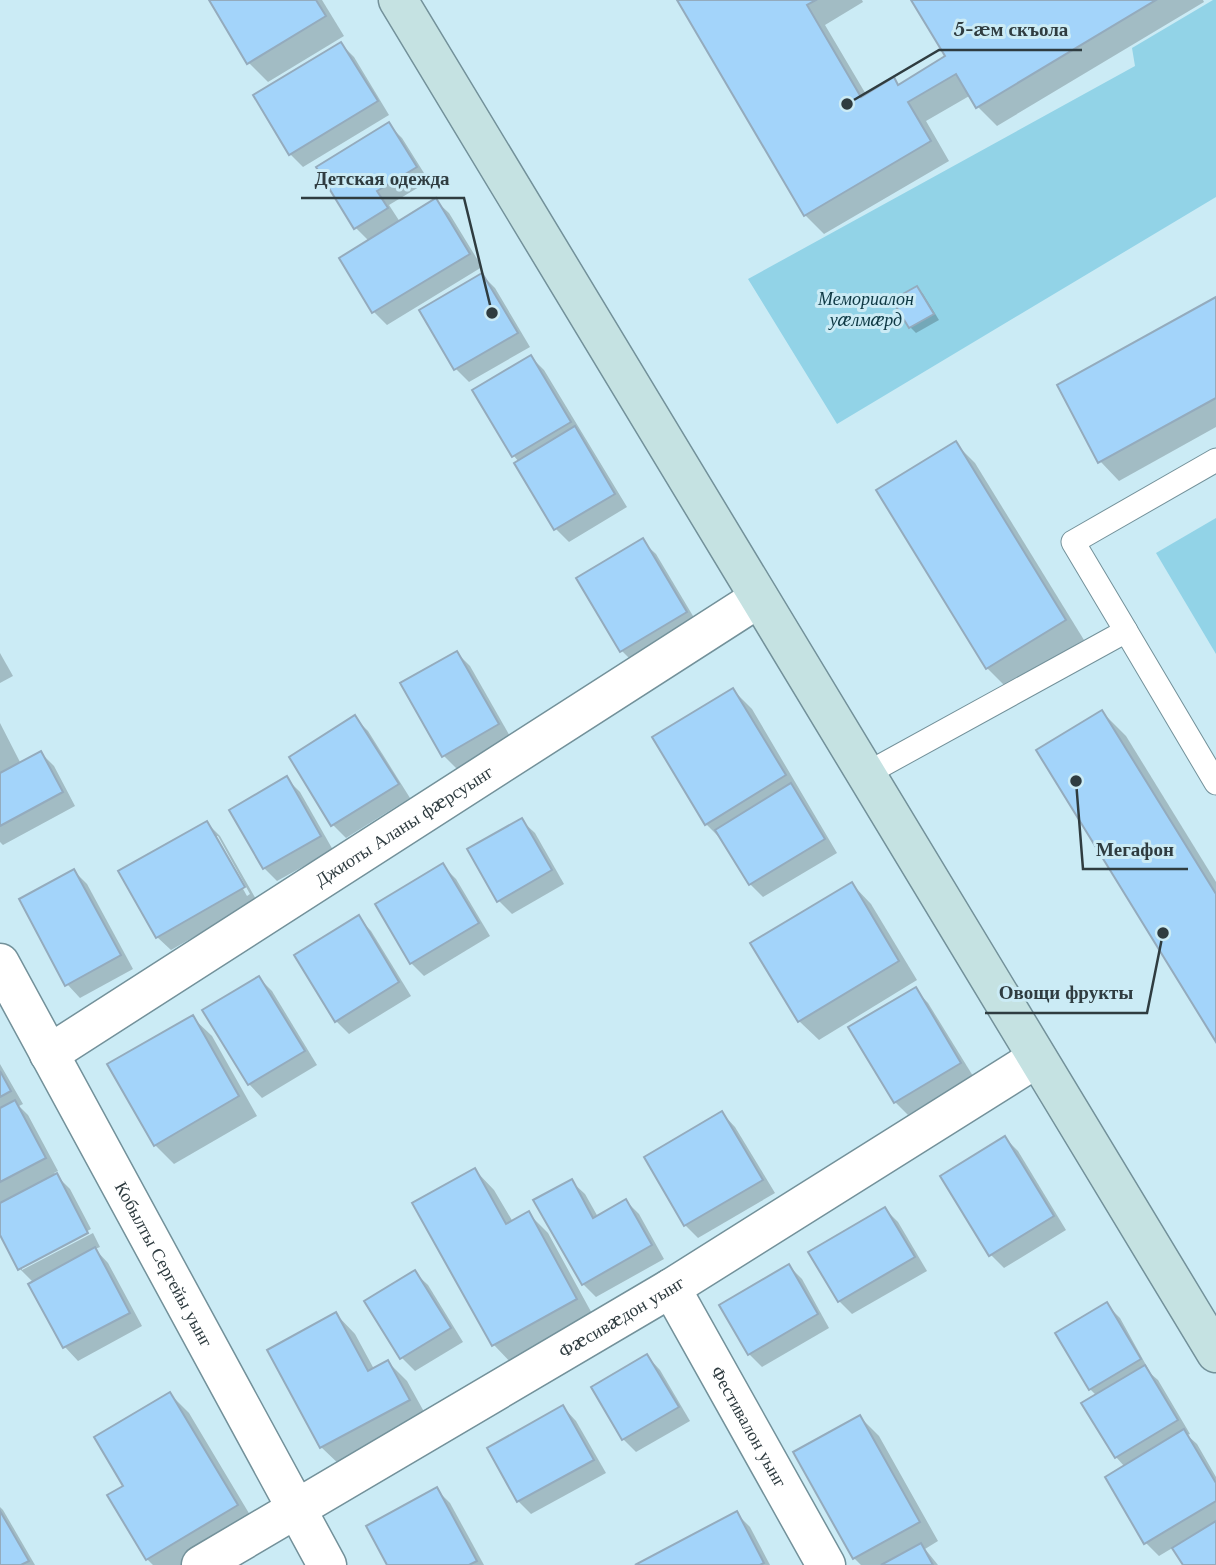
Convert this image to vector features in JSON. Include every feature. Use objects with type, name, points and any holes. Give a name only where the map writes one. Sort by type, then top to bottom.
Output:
[{"type":"street","points":[[398,0],[1216,1353]]},
{"type":"street","name":"Джиоты Аланы фæрсуынг","points":[[49,1054],[760,598]]},
{"type":"street","name":"Кобылты Сергейы уынг","points":[[0,963],[327,1565]]},
{"type":"street","name":"Фæсивæдон уынг","points":[[201,1565],[671,1288],[1037,1058]]},
{"type":"street","name":"Фестивалон уынг","points":[[671,1288],[826,1565]]},
{"type":"lane","points":[[1216,460],[1073,542],[1216,783]]},
{"type":"lane","points":[[866,774],[1126,631]]},
{"type":"green space","name":"Мемориалон уæлмæрд","points":[[1216,0],[1216,197],[837,424],[748,279],[1135,66],[1132,48]]},
{"type":"green space","points":[[1216,518],[1216,654],[1156,553]]},
{"type":"building","points":[[209,0],[316,0],[326,16],[247,64]]},
{"type":"building","points":[[677,0],[816,0],[807,5],[861,97],[894,77],[898,85],[945,56],[911,0],[1156,0],[976,108],[956,74],[908,102],[931,141],[804,216]]},
{"type":"building","points":[[341,42],[378,101],[289,155],[253,95]]},
{"type":"building","points":[[389,122],[417,167],[377,191],[388,208],[354,229],[316,167]]},
{"type":"building","points":[[436,198],[470,254],[372,313],[339,258]]},
{"type":"building","points":[[482,273],[518,333],[454,370],[419,310]]},
{"type":"building","points":[[917,286],[934,314],[909,328],[892,300]]},
{"type":"building","points":[[1216,297],[1216,398],[1098,463],[1057,385]]},
{"type":"building","points":[[531,355],[571,422],[512,457],[472,390]]},
{"type":"building","points":[[575,426],[615,494],[554,530],[514,463]]},
{"type":"building","points":[[956,441],[1066,620],[986,669],[876,490]]},
{"type":"building","points":[[643,538],[687,612],[620,652],[576,578]]},
{"type":"building","points":[[457,651],[499,724],[442,757],[400,683]]},
{"type":"building","points":[[733,688],[786,775],[705,825],[652,737]]},
{"type":"building","points":[[1102,710],[1216,894],[1216,1042],[1036,750]]},
{"type":"building","points":[[355,715],[399,784],[331,826],[289,757]]},
{"type":"building","points":[[41,751],[63,792],[0,826],[0,773]]},
{"type":"building","points":[[287,776],[321,836],[263,869],[229,810]]},
{"type":"building","points":[[791,783],[825,839],[749,885],[715,830]]},
{"type":"building","points":[[522,818],[552,870],[497,902],[467,849]]},
{"type":"building","points":[[207,821],[245,887],[156,938],[118,871]]},
{"type":"building","points":[[443,863],[479,923],[410,964],[375,904]]},
{"type":"building","points":[[74,869],[121,955],[65,986],[19,899]]},
{"type":"building","points":[[852,882],[899,961],[798,1022],[750,943]]},
{"type":"building","points":[[359,915],[399,982],[335,1022],[294,955]]},
{"type":"building","points":[[259,976],[305,1051],[248,1085],[202,1010]]},
{"type":"building","points":[[916,987],[961,1063],[894,1103],[848,1027]]},
{"type":"building","points":[[193,1015],[239,1096],[154,1146],[107,1064]]},
{"type":"building","points":[[0,1071],[11,1091],[0,1097]]},
{"type":"building","points":[[15,1100],[46,1158],[0,1182],[0,1108]]},
{"type":"building","points":[[722,1111],[763,1180],[684,1226],[644,1157]]},
{"type":"building","points":[[1005,1136],[1054,1216],[989,1256],[940,1176]]},
{"type":"building","points":[[475,1168],[506,1224],[529,1211],[577,1299],[492,1346],[412,1203]]},
{"type":"building","points":[[57,1173],[88,1233],[18,1270],[0,1235],[0,1203]]},
{"type":"building","points":[[572,1179],[593,1218],[626,1199],[652,1245],[582,1285],[533,1200]]},
{"type":"building","points":[[885,1207],[915,1257],[838,1302],[808,1252]]},
{"type":"building","points":[[95,1247],[130,1313],[63,1348],[28,1284]]},
{"type":"building","points":[[789,1264],[818,1314],[748,1355],[719,1305]]},
{"type":"building","points":[[415,1270],[451,1328],[400,1359],[364,1301]]},
{"type":"building","points":[[1107,1302],[1141,1359],[1089,1390],[1055,1333]]},
{"type":"building","points":[[336,1312],[368,1371],[388,1360],[410,1400],[320,1448],[267,1350]]},
{"type":"building","points":[[647,1354],[679,1407],[622,1440],[591,1387]]},
{"type":"building","points":[[1145,1365],[1178,1420],[1115,1458],[1081,1403]]},
{"type":"building","points":[[170,1392],[238,1505],[146,1560],[107,1495],[123,1486],[94,1437]]},
{"type":"building","points":[[563,1405],[594,1460],[517,1502],[487,1448]]},
{"type":"building","points":[[860,1415],[920,1522],[853,1559],[793,1452]]},
{"type":"building","points":[[1184,1429],[1216,1483],[1216,1501],[1144,1544],[1105,1477]]},
{"type":"building","points":[[437,1487],[477,1561],[469,1565],[387,1565],[366,1526]]},
{"type":"building","points":[[0,1511],[29,1561],[21,1565],[0,1565]]},
{"type":"building","points":[[737,1511],[764,1563],[635,1565]]},
{"type":"building","points":[[1216,1521],[1216,1565],[1183,1565],[1172,1548]]},
{"type":"building","points":[[921,1543],[933,1565],[881,1565]]},
{"type":"place","name":"5-æм скъола","points":[[847,104]]},
{"type":"place","name":"Детская одежда","points":[[492,313]]},
{"type":"place","name":"Мегафон","points":[[1076,781]]},
{"type":"place","name":"Овощи фрукты","points":[[1163,933]]}]
